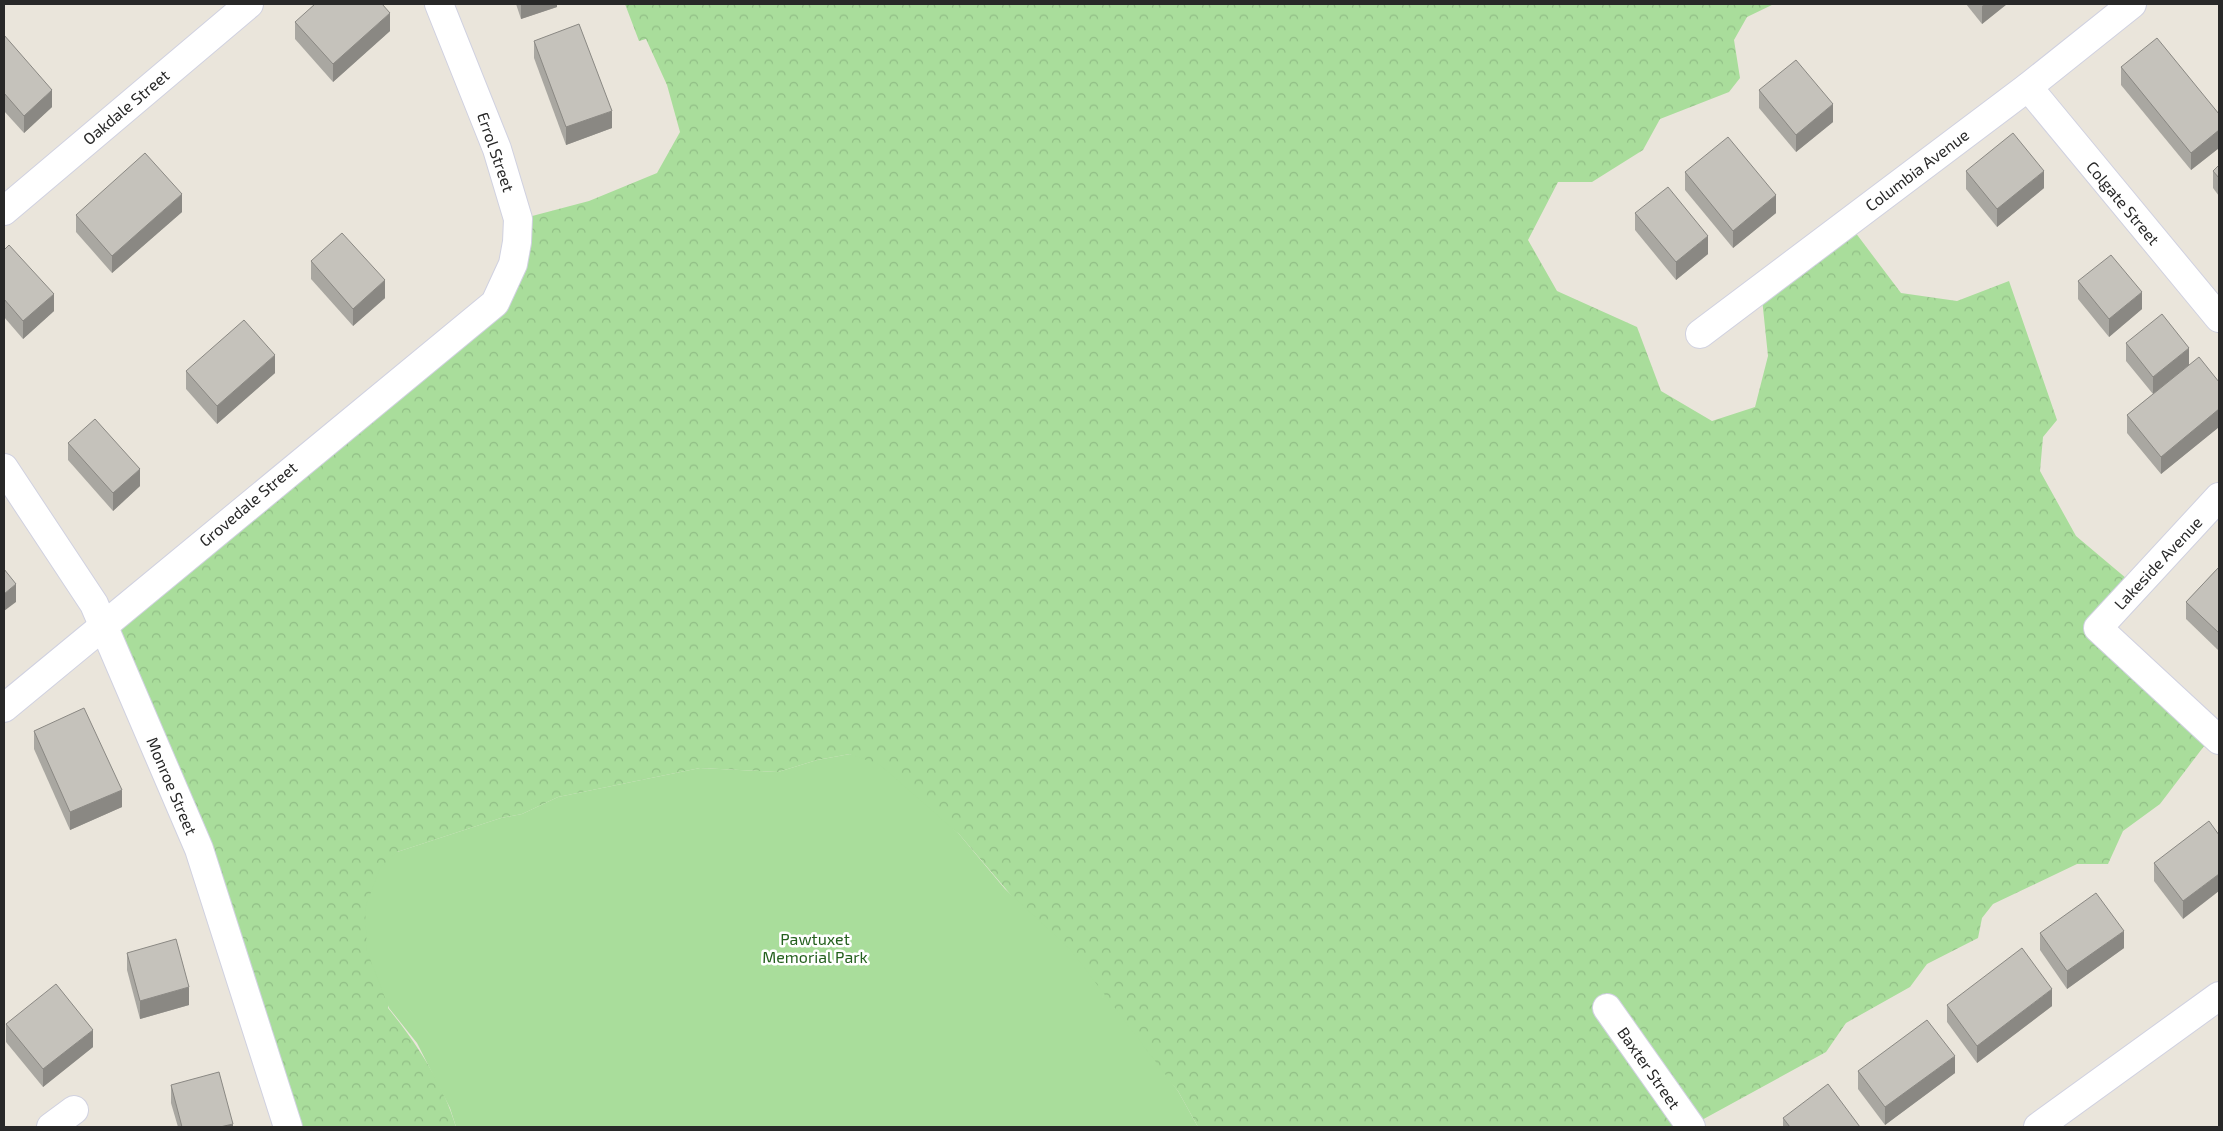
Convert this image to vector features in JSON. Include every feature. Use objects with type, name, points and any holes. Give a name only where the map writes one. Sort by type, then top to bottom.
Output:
[{"type":"street","name":"Oakdale Street","points":[[4,211],[249,4]]},
{"type":"street","name":"Errol Street","points":[[439,4],[497,149],[518,219],[517,242],[513,264],[495,303]]},
{"type":"street","name":"Columbia Avenue","points":[[1700,334],[2028,87],[2132,4]]},
{"type":"street","name":"Colgate Street","points":[[2028,87],[2219,318]]},
{"type":"street","name":"Grovedale Street","points":[[4,708],[495,303]]},
{"type":"street","name":"Monroe Street","points":[[4,468],[94,604],[199,849],[288,1127]]},
{"type":"street","name":"Lakeside Avenue","points":[[2219,497],[2098,628],[2219,740]]},
{"type":"street","points":[[2038,1127],[2219,996]]},
{"type":"street","name":"Baxter Street","points":[[1607,1008],[1691,1127]]},
{"type":"street","points":[[51,1127],[74,1110]]},
{"type":"green space","points":[[625,4],[1774,4],[1747,17],[1734,40],[1740,78],[1729,92],[1660,119],[1643,150],[1592,182],[1558,182],[1528,240],[1557,291],[1637,327],[1661,391],[1712,421],[1755,407],[1768,356],[1761,289],[1852,228],[1901,293],[1957,301],[2009,281],[2057,420],[2043,437],[2040,471],[2076,536],[2133,584],[2104,622],[2214,733],[2160,804],[2123,831],[2108,864],[2077,864],[1993,904],[1982,918],[1978,938],[1927,964],[1910,987],[1846,1023],[1826,1052],[1689,1127],[1198,1127],[1178,1091],[959,834],[850,754],[817,760],[778,772],[700,768],[558,797],[522,814],[501,818],[397,852],[388,1008],[428,1065],[444,1095],[456,1127],[290,1127],[104,620],[487,314],[517,220],[589,201],[657,173],[680,132],[667,85],[646,39],[639,41]]},
{"type":"green space","name":"Pawtuxet Memorial Park","points":[[850,754],[880,765],[959,834],[1005,889],[1070,949],[1178,1091],[1198,1127],[456,1127],[450,1108],[417,1043],[389,1008],[367,951],[365,908],[380,868],[397,852],[501,818],[522,814],[558,797],[700,768],[778,772],[817,760]]},
{"type":"building","points":[[315,4],[382,4],[390,13],[333,64],[295,22]]},
{"type":"building","points":[[579,24],[612,111],[566,127],[534,41]]},
{"type":"building","points":[[4,35],[52,90],[24,116],[4,93]]},
{"type":"building","points":[[2157,38],[2219,114],[2219,130],[2191,153],[2121,67]]},
{"type":"building","points":[[1796,60],[1833,104],[1796,135],[1759,90]]},
{"type":"building","points":[[2013,133],[2044,171],[1997,209],[1966,171]]},
{"type":"building","points":[[1728,137],[1776,195],[1733,231],[1685,172]]},
{"type":"building","points":[[145,153],[182,194],[112,256],[76,215]]},
{"type":"building","points":[[2219,165],[2219,178],[2213,171]]},
{"type":"building","points":[[1668,187],[1708,236],[1676,262],[1635,213]]},
{"type":"building","points":[[342,233],[385,280],[353,309],[311,261]]},
{"type":"building","points":[[9,245],[54,294],[23,321],[4,299],[4,250]]},
{"type":"building","points":[[2111,255],[2142,292],[2109,319],[2078,281]]},
{"type":"building","points":[[2162,314],[2189,348],[2153,377],[2126,343]]},
{"type":"building","points":[[244,320],[275,355],[217,406],[186,371]]},
{"type":"building","points":[[2199,357],[2219,382],[2219,409],[2161,457],[2127,415]]},
{"type":"building","points":[[95,419],[140,469],[113,493],[68,443]]},
{"type":"building","points":[[2219,567],[2219,633],[2186,602]]},
{"type":"building","points":[[4,569],[16,584],[4,594]]},
{"type":"building","points":[[84,708],[122,790],[70,812],[34,731]]},
{"type":"building","points":[[2209,821],[2219,835],[2219,874],[2183,901],[2154,863]]},
{"type":"building","points":[[2096,893],[2124,931],[2067,971],[2040,933]]},
{"type":"building","points":[[176,939],[189,987],[140,1001],[127,953]]},
{"type":"building","points":[[2022,948],[2052,989],[1977,1046],[1947,1005]]},
{"type":"building","points":[[56,984],[93,1030],[43,1069],[6,1024]]},
{"type":"building","points":[[1927,1020],[1955,1056],[1885,1107],[1858,1071]]},
{"type":"building","points":[[219,1072],[233,1124],[220,1127],[182,1127],[171,1085]]},
{"type":"building","points":[[1828,1084],[1860,1127],[1790,1127],[1783,1118]]}]
